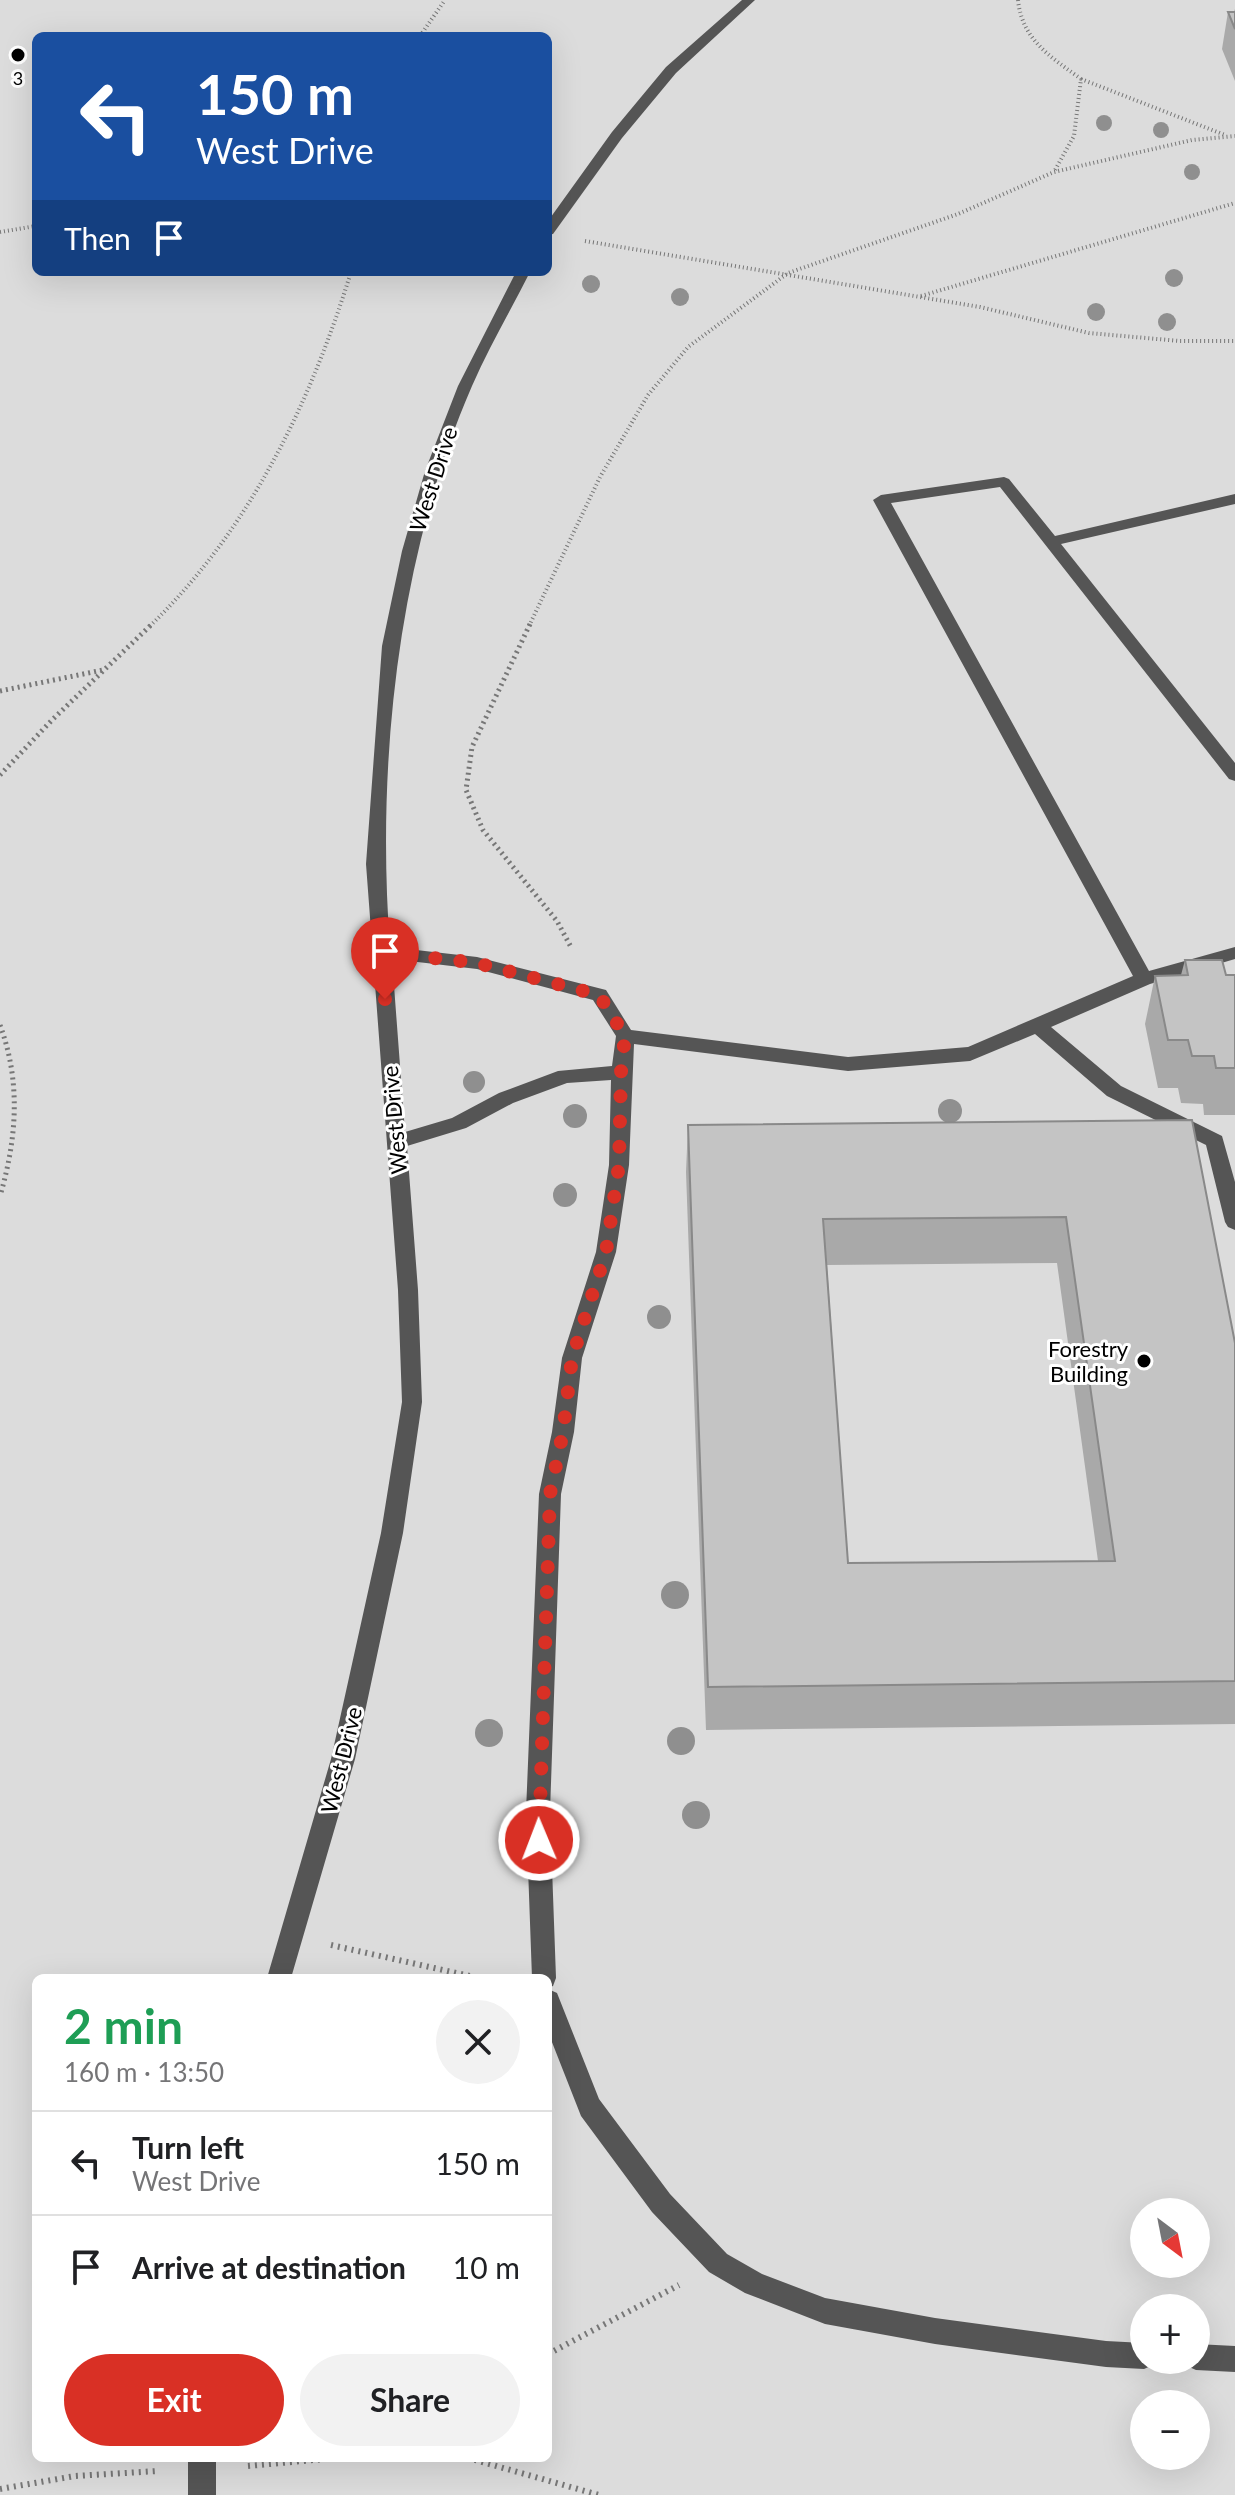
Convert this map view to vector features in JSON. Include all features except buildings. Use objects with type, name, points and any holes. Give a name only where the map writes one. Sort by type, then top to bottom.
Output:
[{"type":"street","points":[[552,225],[617,135],[671,70],[749,0]]},
{"type":"street","name":"West Drive","points":[[280,1974],[343,1759],[392,1533],[412,1402],[408,1290],[375,864],[390,646],[410,551],[433,471],[465,386],[521,276]]},
{"type":"street","points":[[1144,979],[881,500],[1004,482],[1235,775]]},
{"type":"street","points":[[1051,542],[1235,499]]},
{"type":"street","points":[[382,952],[477,963],[599,995],[625,1036],[619,1165],[606,1252],[572,1358],[563,1432],[550,1494],[538,1812],[544,1974]]},
{"type":"street","points":[[625,1036],[848,1064],[970,1054],[1144,979],[1235,953]]},
{"type":"street","points":[[1037,1025],[1114,1091],[1215,1141],[1235,1222]]},
{"type":"street","points":[[396,1142],[459,1123],[506,1098],[565,1076],[621,1072]]},
{"type":"street","points":[[552,2011],[590,2107],[661,2203],[718,2263],[754,2284],[825,2311],[935,2331],[1130,2355]]},
{"type":"street","points":[[1210,2358],[1235,2359]]},
{"type":"path","points":[[423,32],[445,0]]},
{"type":"path","points":[[1018,0],[1018,16],[1034,45],[1081,79],[1232,136]]},
{"type":"path","points":[[1054,172],[1074,136],[1081,79]]},
{"type":"path","points":[[599,995],[557,921],[483,830],[466,790],[472,747],[600,477],[648,395],[688,347],[788,273],[958,214],[1054,172],[1192,140],[1232,136]]},
{"type":"path","points":[[920,296],[1235,203]]},
{"type":"path","points":[[0,232],[32,227]]},
{"type":"path","points":[[576,239],[920,296],[1089,333],[1167,341],[1235,341]]},
{"type":"path","points":[[0,775],[31,738],[104,670],[213,559],[242,515],[305,404],[331,339],[350,276]]},
{"type":"path","points":[[0,691],[104,670]]},
{"type":"path","points":[[0,1025],[8,1043],[16,1114],[8,1172],[0,1196]]},
{"type":"path","points":[[291,1936],[461,1974]]},
{"type":"path","points":[[552,2352],[718,2263]]},
{"type":"path","points":[[280,2465],[304,2462]]},
{"type":"path","points":[[482,2462],[599,2495]]},
{"type":"path","points":[[0,2489],[75,2476],[202,2474]]},
{"type":"shaded area","points":[[0,0],[1235,0],[1235,2495],[0,2495]]},
{"type":"place","name":"3","points":[[18,55]]},
{"type":"place","name":"Forestry Building","points":[[1144,1361]]},
{"type":"route","points":[[385,999],[382,952],[477,963],[599,995],[625,1036],[619,1165],[606,1252],[572,1358],[563,1432],[550,1494],[539,1840]]}]
